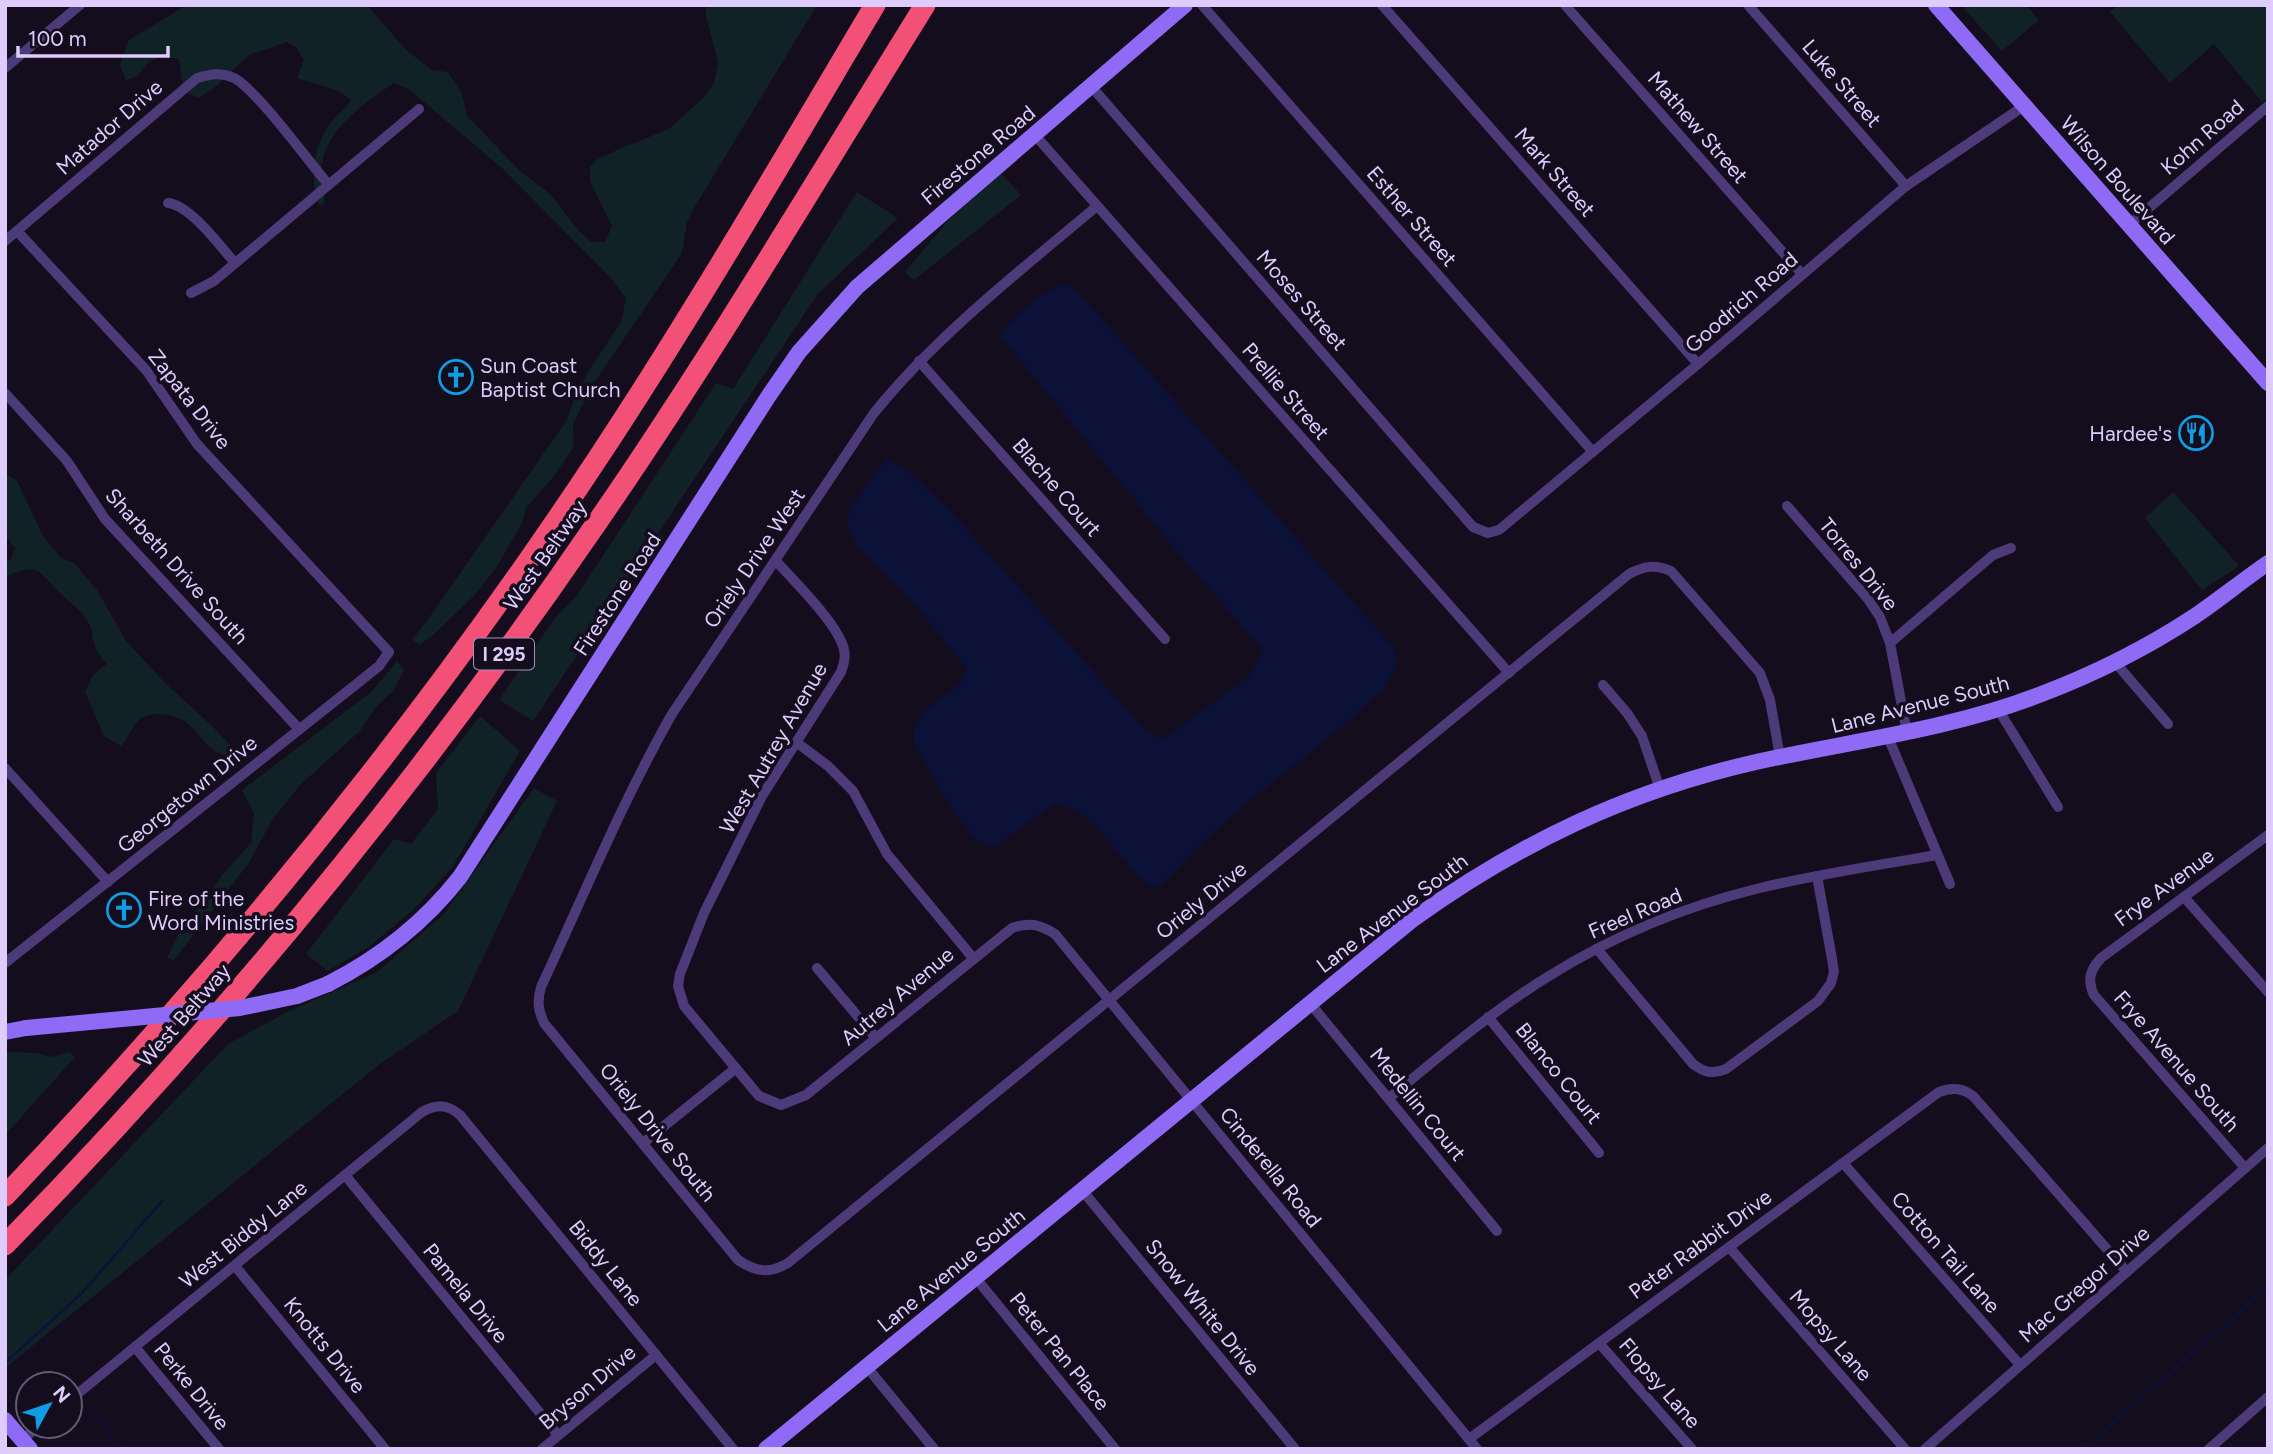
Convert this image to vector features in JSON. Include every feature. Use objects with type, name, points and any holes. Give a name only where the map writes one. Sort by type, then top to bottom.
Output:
[{"type":"highway","name":"West Beltway","points":[[5,1196],[254,920],[357,793],[450,669],[594,464],[684,326],[875,5]]},
{"type":"highway","name":"West Beltway","points":[[5,1245],[144,1100],[248,981],[379,820],[463,710],[533,615],[645,452],[925,5]]},
{"type":"street","points":[[5,68],[80,5]]},
{"type":"street","name":"Firestone Road","points":[[5,1032],[240,1008],[297,996],[359,968],[398,942],[443,899],[460,877],[768,397],[822,324],[888,258],[1185,5]]},
{"type":"street","name":"Esther Street","points":[[1202,5],[1593,452]]},
{"type":"street","name":"Mark Street","points":[[1382,5],[1699,364]]},
{"type":"street","name":"Mathew Street","points":[[1565,5],[1802,274]]},
{"type":"street","name":"Luke Street","points":[[1748,5],[1906,186]]},
{"type":"street","name":"Wilson Boulevard","points":[[1936,5],[2268,383]]},
{"type":"street","name":"Matador Drive","points":[[5,241],[197,78],[216,72],[236,79],[255,96],[327,184]]},
{"type":"street","name":"Moses Street","points":[[1091,86],[1473,527],[1488,533]]},
{"type":"street","name":"Goodrich Road","points":[[1488,533],[1499,530],[1593,452],[1906,186],[2024,106]]},
{"type":"street","name":"Kohn Road","points":[[2129,225],[2268,106]]},
{"type":"street","points":[[191,293],[214,281],[419,109]]},
{"type":"street","name":"Prellie Street","points":[[1034,134],[1508,673]]},
{"type":"street","points":[[168,203],[177,204],[188,212],[235,263]]},
{"type":"street","name":"Oriely Drive West","points":[[538,1000],[541,987],[584,895],[599,855],[672,714],[874,413],[919,361],[1097,206]]},
{"type":"street","name":"Zapata Drive","points":[[18,231],[146,370],[197,444],[388,652]]},
{"type":"street","name":"Blache Court","points":[[919,361],[1165,639]]},
{"type":"street","name":"Sharbeth Drive South","points":[[5,393],[67,461],[105,519],[299,729]]},
{"type":"street","name":"Torres Drive","points":[[1787,506],[1874,607],[1890,643],[1907,733]]},
{"type":"street","points":[[1890,643],[1993,555],[2011,548]]},
{"type":"street","name":"West Autrey Avenue","points":[[736,1068],[684,1006],[678,986],[680,974],[704,913],[762,796],[841,672],[845,651],[836,630],[776,562]]},
{"type":"street","name":"Lane Avenue South","points":[[766,1449],[1310,1002],[1412,920],[1491,866],[1571,824],[1660,789],[1780,757],[1907,733],[1998,709],[2039,695],[2114,660],[2194,616],[2268,563]]},
{"type":"street","name":"Oriely Drive","points":[[767,1272],[788,1263],[1629,574],[1642,568],[1671,571],[1760,673],[1770,700],[1780,757]]},
{"type":"street","name":"Georgetown Drive","points":[[5,962],[379,666],[388,652]]},
{"type":"street","points":[[2114,660],[2168,724]]},
{"type":"street","points":[[1603,685],[1642,736],[1660,789]]},
{"type":"street","points":[[1998,709],[2059,807]]},
{"type":"street","points":[[1888,737],[1950,884]]},
{"type":"street","points":[[796,742],[828,766],[853,791],[887,854],[973,958]]},
{"type":"street","points":[[5,768],[108,882]]},
{"type":"street","name":"Frye Avenue","points":[[2089,976],[2101,958],[2268,835]]},
{"type":"street","name":"Freel Road","points":[[1389,1098],[1488,1017],[1551,974],[1597,949],[1667,917],[1759,888],[1937,855]]},
{"type":"street","points":[[1597,949],[1693,1064],[1708,1073],[1726,1069],[1818,1002],[1826,993],[1834,971],[1817,876]]},
{"type":"street","points":[[2184,897],[2268,992]]},
{"type":"street","name":"Cinderella Road","points":[[1027,923],[1042,926],[1055,934],[1477,1449]]},
{"type":"street","name":"Autrey Avenue","points":[[736,1068],[759,1096],[781,1105],[806,1096],[973,958],[1012,928],[1027,923]]},
{"type":"street","points":[[817,968],[876,1038]]},
{"type":"street","name":"Frye Avenue South","points":[[2089,976],[2094,995],[2245,1168]]},
{"type":"street","name":"Oriely Drive South","points":[[538,1000],[544,1023],[738,1260],[752,1269],[767,1272]]},
{"type":"street","name":"Medellin Court","points":[[1310,1002],[1497,1231]]},
{"type":"street","name":"Blanco Court","points":[[1488,1017],[1599,1153]]},
{"type":"street","points":[[643,1143],[736,1068]]},
{"type":"street","name":"Peter Rabbit Drive","points":[[1469,1439],[1940,1092],[1957,1088],[1974,1097],[2127,1272]]},
{"type":"street","name":"West Biddy Lane","points":[[84,1389],[422,1112],[433,1106],[444,1106]]},
{"type":"street","name":"Biddy Lane","points":[[444,1106],[460,1115],[733,1449]]},
{"type":"street","name":"Mac Gregor Drive","points":[[1925,1449],[2268,1148]]},
{"type":"street","name":"Cotton Tail Lane","points":[[1843,1163],[2020,1365]]},
{"type":"street","name":"Pamela Drive","points":[[345,1175],[558,1435]]},
{"type":"street","name":"Snow White Drive","points":[[1082,1190],[1295,1449]]},
{"type":"street","name":"Mopsy Lane","points":[[1729,1247],[1905,1449]]},
{"type":"street","name":"Knotts Drive","points":[[235,1266],[385,1449]]},
{"type":"street","name":"Peter Pan Place","points":[[975,1277],[1115,1449]]},
{"type":"street","name":"Flopsy Lane","points":[[1599,1343],[1692,1449]]},
{"type":"street","name":"Perke Drive","points":[[135,1347],[219,1449]]},
{"type":"street","name":"Bryson Drive","points":[[542,1449],[656,1354]]},
{"type":"street","points":[[866,1366],[934,1449]]},
{"type":"street","points":[[2209,1449],[2267,1400]]},
{"type":"street","points":[[5,1420],[26,1444]]},
{"type":"shaded area","points":[[187,5],[367,5],[406,50],[432,70],[448,72],[462,94],[467,116],[520,171],[550,194],[579,231],[591,242],[605,242],[612,226],[590,181],[590,167],[598,159],[669,129],[703,98],[714,83],[718,62],[706,16],[706,5],[817,5],[694,208],[687,222],[682,253],[592,386],[573,424],[574,446],[554,476],[526,508],[522,523],[496,568],[474,596],[419,645],[412,639],[567,420],[588,372],[621,322],[626,298],[611,278],[504,170],[410,90],[394,83],[355,112],[326,149],[322,164],[321,181],[325,202],[322,205],[318,204],[314,183],[316,153],[329,125],[351,100],[332,89],[297,78],[304,60],[296,47],[287,42],[249,55],[213,89],[198,98],[184,91],[179,59],[160,56],[147,63],[138,76],[126,80],[120,65],[129,40]]},
{"type":"shaded area","points":[[1961,5],[2026,5],[2039,20],[2002,51]]},
{"type":"shaded area","points":[[2118,5],[2268,5],[2268,97],[2262,102],[2214,44],[2170,83],[2110,12]]},
{"type":"shaded area","points":[[1000,172],[1021,195],[914,280],[905,272],[947,222]]},
{"type":"shaded area","points":[[857,192],[898,218],[817,295],[533,721],[499,700],[555,618],[576,597],[716,383],[733,389]]},
{"type":"shaded area","points":[[1063,283],[1076,290],[1394,648],[1397,665],[1385,688],[1342,727],[1243,806],[1201,844],[1162,885],[1152,887],[1083,816],[1055,803],[994,847],[976,840],[954,813],[914,744],[914,728],[923,712],[961,682],[966,668],[917,606],[857,545],[847,525],[850,510],[887,459],[909,472],[950,510],[1144,729],[1164,739],[1248,677],[1259,660],[1261,648],[1179,554],[1000,336],[1028,306]]},
{"type":"shaded area","points":[[5,473],[17,481],[43,536],[60,557],[74,563],[97,590],[126,641],[166,684],[210,724],[236,751],[236,755],[232,757],[216,752],[186,722],[169,715],[143,717],[121,746],[104,736],[85,692],[93,675],[107,664],[96,649],[87,620],[37,571],[25,570],[5,577],[5,562],[11,559],[15,548],[5,536]]},
{"type":"shaded area","points":[[2173,492],[2239,566],[2202,590],[2145,518]]},
{"type":"shaded area","points":[[397,661],[404,670],[393,691],[375,708],[360,731],[300,785],[273,819],[248,864],[174,960],[167,958],[178,935],[223,874],[251,843],[254,813],[242,790],[371,692]]},
{"type":"shaded area","points":[[480,716],[520,751],[452,868],[413,910],[370,946],[328,971],[306,954],[394,839],[411,844],[438,809],[436,773]]},
{"type":"shaded area","points":[[534,788],[557,801],[458,1011],[381,1063],[5,1368],[5,1280],[228,1044],[285,1013],[377,972],[444,914]]},
{"type":"shaded area","points":[[70,1052],[75,1057],[5,1135],[5,1053],[51,1057]]},
{"type":"waterway","points":[[5,1363],[81,1294],[163,1200]]},
{"type":"waterway","points":[[2083,1449],[2268,1287]]},
{"type":"waterway","points":[[94,1414],[123,1449]]},
{"type":"place","name":"Sun Coast Baptist Church","points":[[456,377]]},
{"type":"place","name":"Hardee's","points":[[2196,433]]},
{"type":"place","name":"Fire of the Word Ministries","points":[[124,910]]}]
